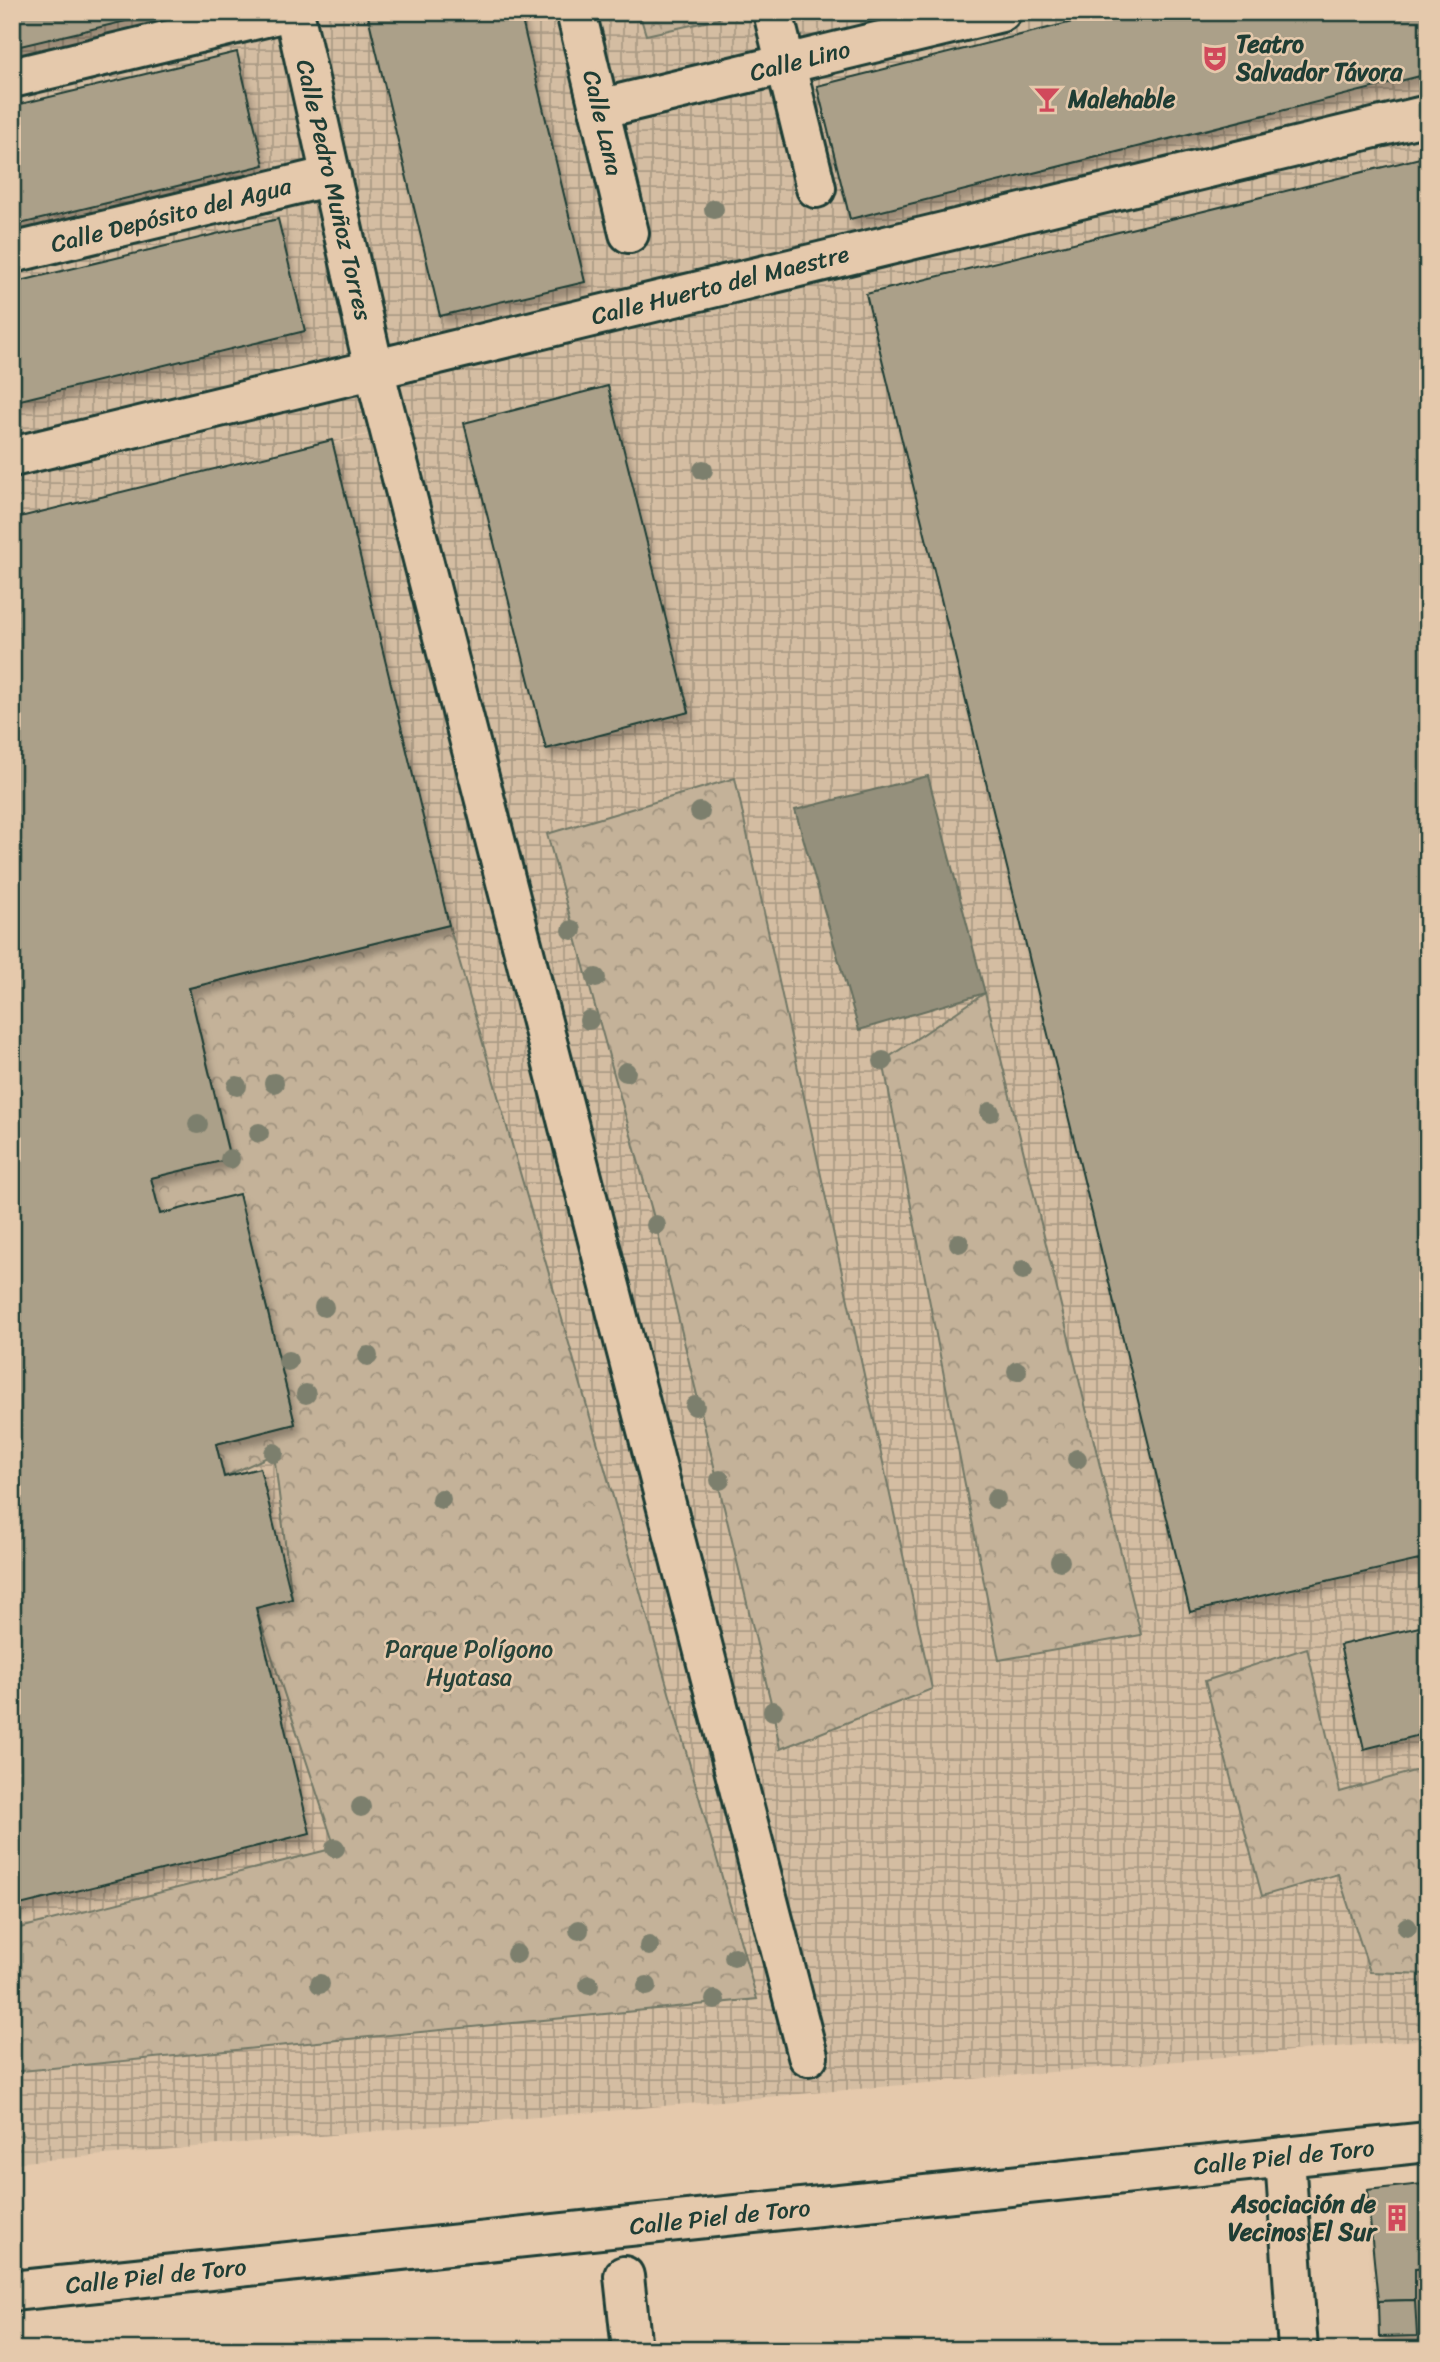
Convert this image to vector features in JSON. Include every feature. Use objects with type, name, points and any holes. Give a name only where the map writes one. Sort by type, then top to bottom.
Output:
[{"type":"street","points":[[12,78],[286,12]]},
{"type":"street","name":"Calle Pedro Muñoz Torres","points":[[294,12],[374,369],[808,2056]]},
{"type":"street","name":"Calle Lana","points":[[576,12],[629,233]]},
{"type":"street","points":[[773,12],[816,188]]},
{"type":"street","name":"Calle Lino","points":[[599,109],[1001,12]]},
{"type":"street","name":"Calle Huerto del Maestre","points":[[12,457],[1428,115]]},
{"type":"street","name":"Calle Depósito del Agua","points":[[12,253],[331,176]]},
{"type":"street","name":"Calle Piel de Toro","points":[[12,2291],[1428,2142]]},
{"type":"street","points":[[1284,2157],[1298,2350]]},
{"type":"street","points":[[624,2276],[632,2350]]},
{"type":"shaded area","points":[[12,12],[1428,12],[1428,2039],[12,2163],[12,522],[548,391],[12,519]]},
{"type":"shaded area","points":[[928,776],[985,993],[859,1030],[795,810]]},
{"type":"green space","points":[[639,12],[717,12],[719,19],[646,35]]},
{"type":"green space","points":[[735,778],[932,1689],[780,1749],[656,1225],[547,834]]},
{"type":"green space","name":"Parque Polígono Hyatasa","points":[[449,925],[757,1999],[12,2072],[12,1930],[335,1848],[256,1608],[292,1599],[274,1454],[224,1477],[216,1444],[295,1424],[239,1195],[160,1214],[151,1178],[230,1158],[189,988]]},
{"type":"green space","points":[[985,993],[1141,1635],[999,1660],[883,1061]]},
{"type":"green space","points":[[1307,1648],[1340,1792],[1428,1767],[1428,1974],[1370,1972],[1338,1874],[1262,1896],[1205,1681]]},
{"type":"building","points":[[12,12],[164,12],[12,48]]},
{"type":"building","points":[[367,12],[520,12],[585,282],[440,316]]},
{"type":"building","points":[[1112,12],[1428,12],[1428,74],[850,219],[817,86]]},
{"type":"building","points":[[237,52],[264,165],[12,226],[12,106]]},
{"type":"building","points":[[1428,156],[1428,1558],[1190,1612],[866,294]]},
{"type":"building","points":[[278,219],[305,331],[12,402],[12,283]]},
{"type":"building","points":[[608,386],[689,712],[546,749],[464,423]]},
{"type":"building","points":[[332,440],[449,925],[189,988],[230,1159],[151,1178],[160,1214],[239,1194],[295,1424],[216,1444],[224,1477],[260,1468],[292,1599],[256,1608],[310,1833],[12,1907],[12,519]]},
{"type":"building","points":[[1428,1625],[1428,1733],[1364,1749],[1340,1645]]},
{"type":"building","name":"Asociación de Vecinos El Sur","points":[[1422,2184],[1428,2267],[1415,2268],[1415,2300],[1378,2301],[1367,2190]]},
{"type":"building","points":[[1415,2300],[1417,2336],[1379,2337],[1378,2301]]},
{"type":"place","name":"Teatro Salvador Távora","points":[[1215,58]]},
{"type":"place","name":"Malehable","points":[[1047,99]]},
{"type":"place","name":"Asociación de Vecinos El Sur","points":[[1397,2218]]}]
